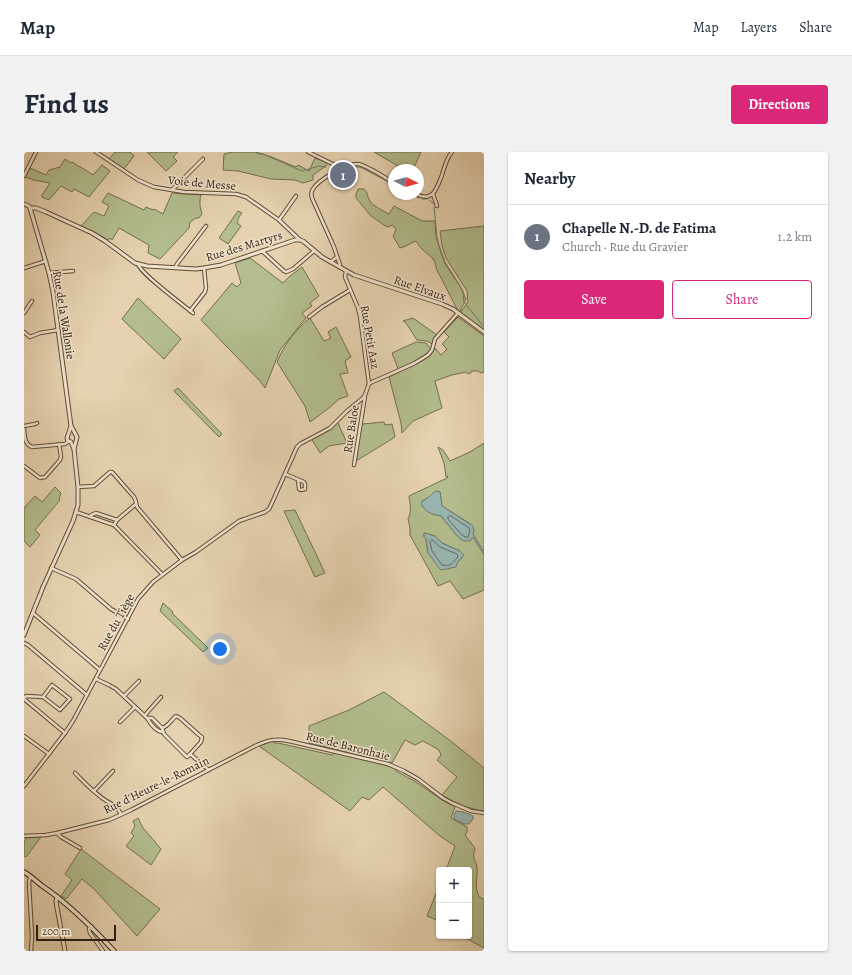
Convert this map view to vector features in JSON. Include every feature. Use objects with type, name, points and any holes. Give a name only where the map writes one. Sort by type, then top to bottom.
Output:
[{"type":"main road","points":[[24,873],[75,910],[114,951]]},
{"type":"street","points":[[24,176],[36,152]]},
{"type":"street","name":"Voie de Messe","points":[[96,152],[144,183],[154,187],[191,193],[236,194],[250,199],[279,220],[300,240]]},
{"type":"street","points":[[308,152],[341,168]]},
{"type":"street","points":[[424,197],[433,194],[452,152]]},
{"type":"street","points":[[172,191],[203,159]]},
{"type":"street","points":[[339,267],[338,257],[314,203],[311,194],[312,190],[320,181],[341,168],[351,165],[359,164],[388,180]]},
{"type":"street","points":[[433,194],[437,206]]},
{"type":"street","points":[[279,220],[296,196]]},
{"type":"street","points":[[24,204],[30,208],[41,210],[92,233],[105,241],[138,264],[147,275],[191,312],[205,292],[204,268]]},
{"type":"street","name":"Rue de la Wallonie","points":[[24,635],[76,512],[79,500],[74,449],[77,436],[71,426],[50,273],[30,208]]},
{"type":"street","points":[[175,268],[176,264],[206,226]]},
{"type":"street","name":"Rue des Martyrs","points":[[138,264],[175,268],[204,268],[295,240],[300,240],[322,257],[346,271]]},
{"type":"street","points":[[262,251],[286,272],[314,251]]},
{"type":"street","points":[[330,262],[338,257]]},
{"type":"street","points":[[24,268],[46,261]]},
{"type":"street","points":[[50,273],[73,271]]},
{"type":"street","name":"Rue Petit Aaz","points":[[346,271],[345,277],[360,316],[369,384]]},
{"type":"street","name":"Rue Elvaux","points":[[346,271],[360,278],[442,304],[458,313],[484,332]]},
{"type":"street","points":[[309,317],[322,307],[350,290]]},
{"type":"street","points":[[24,313],[32,301]]},
{"type":"street","points":[[369,384],[415,363],[428,355],[432,350],[435,338],[458,313]]},
{"type":"street","points":[[24,332],[30,337],[40,333],[58,330]]},
{"type":"street","name":"Rue Baloe","points":[[354,465],[365,395],[369,384]]},
{"type":"street","points":[[298,480],[285,474],[294,451],[300,444],[330,428],[365,395]]},
{"type":"street","points":[[24,426],[37,423]]},
{"type":"street","name":"Rue de la Wallonie","points":[[71,426],[67,438],[74,449]]},
{"type":"street","points":[[24,429],[26,443],[32,447],[65,444],[76,441]]},
{"type":"street","points":[[68,434],[72,432],[75,433]]},
{"type":"street","points":[[24,466],[40,478],[45,477],[60,460],[61,456],[59,444]]},
{"type":"street","points":[[78,487],[94,486],[110,472],[112,472],[134,497],[137,507],[182,560]]},
{"type":"street","name":"Rue du Tiège","points":[[24,786],[73,721],[138,599],[152,582],[239,521],[267,511],[285,474]]},
{"type":"street","points":[[114,525],[117,520],[136,504]]},
{"type":"street","points":[[76,512],[114,525],[162,574]]},
{"type":"street","points":[[90,517],[96,513],[117,520]]},
{"type":"street","points":[[52,568],[76,579],[111,609],[128,619]]},
{"type":"street","points":[[32,613],[100,670]]},
{"type":"street","points":[[24,643],[87,695]]},
{"type":"street","points":[[96,679],[116,689],[146,716],[152,718],[162,728],[162,732]]},
{"type":"street","points":[[124,696],[139,681]]},
{"type":"street","points":[[43,696],[52,685],[70,699],[60,710],[43,696],[26,696],[24,698],[65,733]]},
{"type":"street","points":[[146,716],[161,697]]},
{"type":"street","points":[[120,722],[135,707]]},
{"type":"street","points":[[146,716],[150,723],[159,732],[162,732],[188,757],[201,742],[202,738],[200,735],[176,716],[162,728]]},
{"type":"street","points":[[24,736],[49,754]]},
{"type":"street","name":"Rue d'Heure-le-Romain","points":[[24,836],[57,834],[100,823],[121,814],[268,740]]},
{"type":"street","name":"Rue de Baronhaie","points":[[268,740],[285,740],[388,764],[418,779],[448,801],[471,811],[483,813]]},
{"type":"street","points":[[190,754],[209,770]]},
{"type":"street","points":[[94,791],[112,771]]},
{"type":"street","points":[[75,773],[111,805],[116,806],[121,814]]},
{"type":"street","points":[[483,813],[484,817]]},
{"type":"street","points":[[57,834],[80,848]]},
{"type":"street","points":[[30,877],[29,883],[32,936],[31,951]]},
{"type":"street","points":[[57,896],[56,902],[65,951]]},
{"type":"street","points":[[91,926],[89,929],[90,933],[103,951]]},
{"type":"green space","points":[[115,152],[130,152],[134,156],[124,169],[109,159]]},
{"type":"green space","points":[[147,152],[178,152],[173,157],[177,161],[166,171]]},
{"type":"green space","points":[[233,152],[260,153],[296,167],[298,165],[309,171],[315,158],[328,163],[313,175],[313,180],[303,183],[295,180],[271,179],[238,171],[223,170],[224,154]]},
{"type":"green space","points":[[374,152],[421,152],[416,164],[395,164]]},
{"type":"green space","points":[[65,159],[93,175],[102,165],[110,171],[89,197],[74,189],[72,192],[61,186],[49,200],[42,197],[50,183],[25,177],[30,168],[46,175],[49,170],[60,167]]},
{"type":"green space","points":[[358,189],[364,189],[372,204],[389,214],[394,206],[422,221],[435,221],[436,237],[445,262],[466,299],[459,313],[436,268],[433,259],[416,241],[400,248],[393,236],[396,230],[393,225],[387,227],[371,216],[356,198]]},
{"type":"green space","points":[[108,193],[144,210],[146,207],[163,214],[172,193],[201,195],[200,204],[202,214],[199,218],[196,218],[190,222],[189,228],[160,259],[148,253],[149,245],[119,228],[112,240],[110,238],[108,240],[81,226],[94,212],[104,216],[109,206],[102,202]]},
{"type":"green space","points":[[238,211],[242,213],[238,221],[238,224],[241,226],[228,244],[219,238]]},
{"type":"green space","points":[[484,226],[484,330],[460,313],[468,302],[467,291],[446,258],[442,246],[440,231]]},
{"type":"green space","points":[[250,258],[283,283],[302,267],[319,296],[310,303],[312,306],[302,313],[306,318],[280,350],[265,388],[201,320],[232,283],[237,287],[241,283],[235,263]]},
{"type":"green space","points":[[138,298],[181,339],[164,359],[122,319]]},
{"type":"green space","points":[[458,317],[484,336],[484,372],[481,373],[478,371],[471,371],[471,373],[468,374],[466,372],[435,381],[442,408],[413,421],[402,433],[401,423],[389,377],[423,360],[429,356],[435,348],[441,355],[447,349],[442,344],[449,337],[444,332]]},
{"type":"green space","points":[[310,318],[324,341],[331,338],[328,332],[336,327],[351,357],[345,361],[348,373],[340,374],[348,396],[339,399],[310,422],[305,406],[277,362],[291,338]]},
{"type":"green space","points":[[413,318],[437,335],[432,344],[427,341],[417,340],[406,323],[403,321]]},
{"type":"green space","points":[[416,342],[426,343],[431,349],[420,359],[399,371],[392,353]]},
{"type":"green space","points":[[178,388],[222,434],[219,437],[174,391]]},
{"type":"green space","points":[[337,421],[347,443],[329,446],[320,453],[311,438],[330,428]]},
{"type":"green space","points":[[384,422],[385,425],[392,424],[395,437],[356,461],[359,434],[362,424]]},
{"type":"green space","points":[[484,443],[484,590],[463,599],[450,581],[438,586],[410,535],[408,519],[410,510],[409,496],[447,478],[448,476],[446,477],[444,463],[438,447],[443,450],[450,461],[470,452]],"holes":[[[440,492],[442,506],[469,523],[474,530],[472,537],[459,538],[441,516],[432,514],[422,501]],[[424,533],[435,536],[442,543],[460,551],[464,555],[449,569],[428,553]]]},
{"type":"green space","points":[[55,487],[61,493],[60,500],[35,530],[40,535],[30,547],[24,541],[24,508],[35,496],[42,502]]},
{"type":"green space","points":[[295,510],[325,573],[315,577],[284,511]]},
{"type":"green space","points":[[163,603],[208,648],[203,652],[160,611]]},
{"type":"green space","points":[[384,692],[452,742],[484,768],[484,811],[462,805],[442,795],[457,777],[437,760],[441,755],[439,750],[423,741],[415,745],[405,740],[392,763],[309,743],[309,726],[349,710]]},
{"type":"green space","points":[[273,741],[274,743],[332,755],[334,752],[385,765],[396,769],[396,771],[455,807],[451,818],[467,827],[467,832],[465,835],[475,848],[474,857],[477,867],[476,886],[479,897],[484,899],[484,948],[468,939],[472,939],[472,867],[447,867],[455,846],[440,836],[383,787],[369,800],[362,797],[350,811],[259,746]]},
{"type":"green space","points":[[138,818],[143,828],[161,849],[151,865],[126,846],[134,836],[131,833],[135,826],[133,821]]},
{"type":"green space","points":[[41,837],[26,857],[24,856],[24,841],[27,838]]},
{"type":"green space","points":[[81,849],[160,909],[137,936],[94,889],[82,879],[66,899],[61,896],[72,880],[65,874]]},
{"type":"green space","points":[[436,894],[436,920],[427,916]]},
{"type":"water","points":[[437,491],[440,492],[442,506],[473,526],[473,534],[484,552],[484,555],[473,537],[470,541],[464,541],[459,538],[441,516],[429,513],[423,507],[421,504],[422,501]]},
{"type":"water","points":[[424,533],[435,536],[442,543],[460,551],[464,555],[457,563],[456,567],[441,570],[439,568],[428,553]]},
{"type":"water","points":[[456,811],[471,815],[473,816],[473,819],[469,824],[464,824],[454,819]]},
{"type":"waterway","points":[[255,152],[302,171],[319,166],[326,167]]},
{"type":"waterway","points":[[446,167],[450,158]]},
{"type":"waterway","points":[[344,170],[353,167],[360,167],[387,181]]},
{"type":"waterway","points":[[443,176],[444,172]]},
{"type":"waterway","points":[[429,200],[434,204]]},
{"type":"waterway","points":[[434,207],[437,237],[445,264],[463,291],[464,302],[484,327]]},
{"type":"place","name":"Chapelle N.-D. de Fatima","points":[[343,175]]}]
